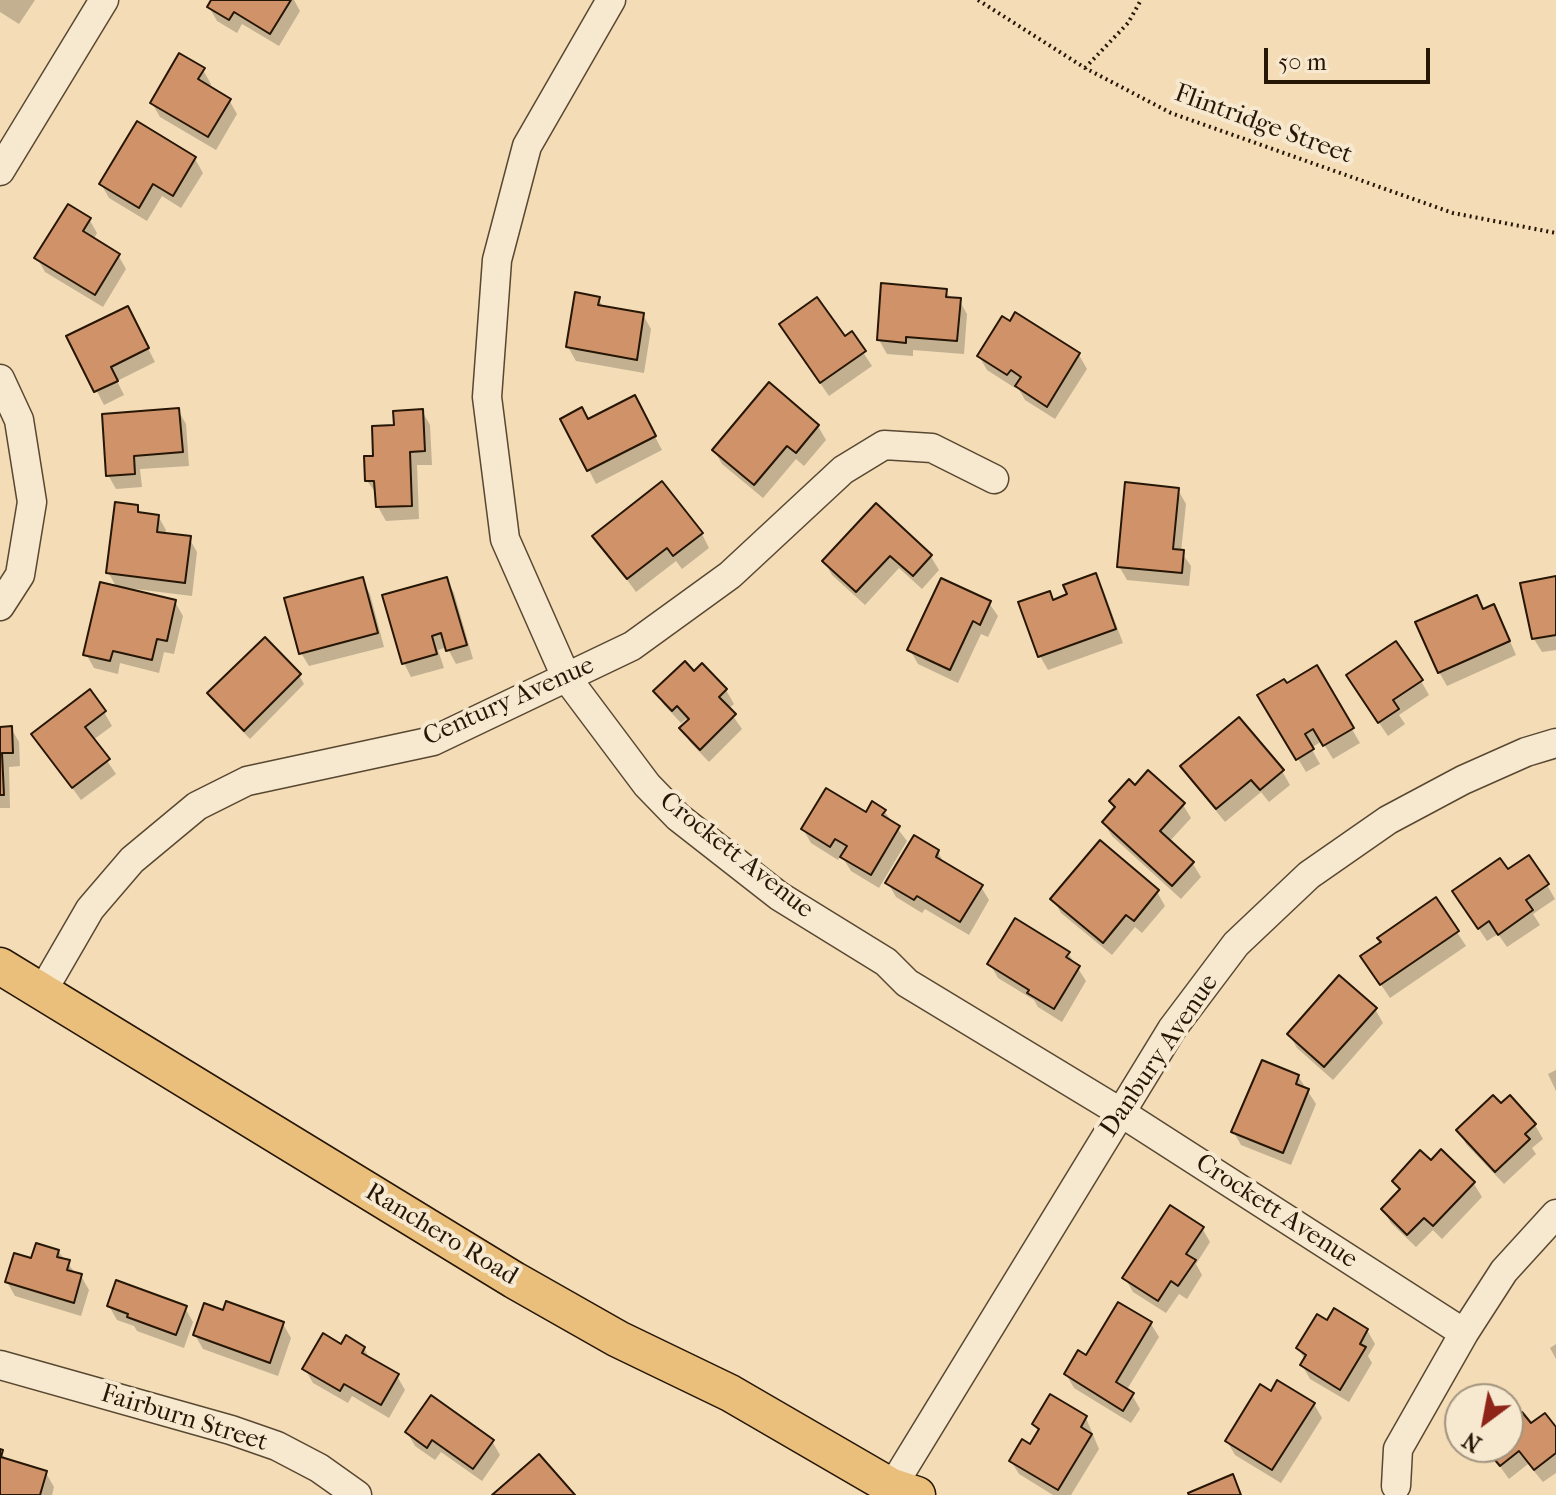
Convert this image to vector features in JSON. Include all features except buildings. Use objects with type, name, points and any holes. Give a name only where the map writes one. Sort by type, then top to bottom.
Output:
[{"type":"main road","name":"Ranchero Road","points":[[0,966],[514,1280],[618,1339],[730,1393],[898,1493]]},
{"type":"street","points":[[0,171],[104,0]]},
{"type":"street","name":"Crockett Avenue","points":[[611,0],[527,146],[497,260],[487,397],[505,539],[566,677],[647,785],[678,817],[779,896],[886,962],[907,983],[1120,1112],[1464,1333]]},
{"type":"street","points":[[0,379],[19,420],[32,502],[20,575],[0,606]]},
{"type":"street","name":"Century Avenue","points":[[42,992],[90,909],[132,860],[197,806],[247,781],[433,741],[632,646],[730,575],[843,470],[884,445],[932,448],[994,479]]},
{"type":"street","name":"Danbury Avenue","points":[[898,1493],[1120,1112],[1172,1029],[1236,944],[1309,875],[1388,820],[1526,752],[1556,743]]},
{"type":"street","points":[[1396,1486],[1398,1449],[1464,1333],[1504,1271],[1556,1214]]},
{"type":"street","name":"Fairburn Street","points":[[0,1365],[231,1430],[277,1446],[319,1468],[357,1495]]},
{"type":"path","name":"Flintridge Street","points":[[978,0],[1085,68],[1171,113],[1453,213],[1556,233]]},
{"type":"path","points":[[1085,68],[1128,23],[1141,0]]}]
